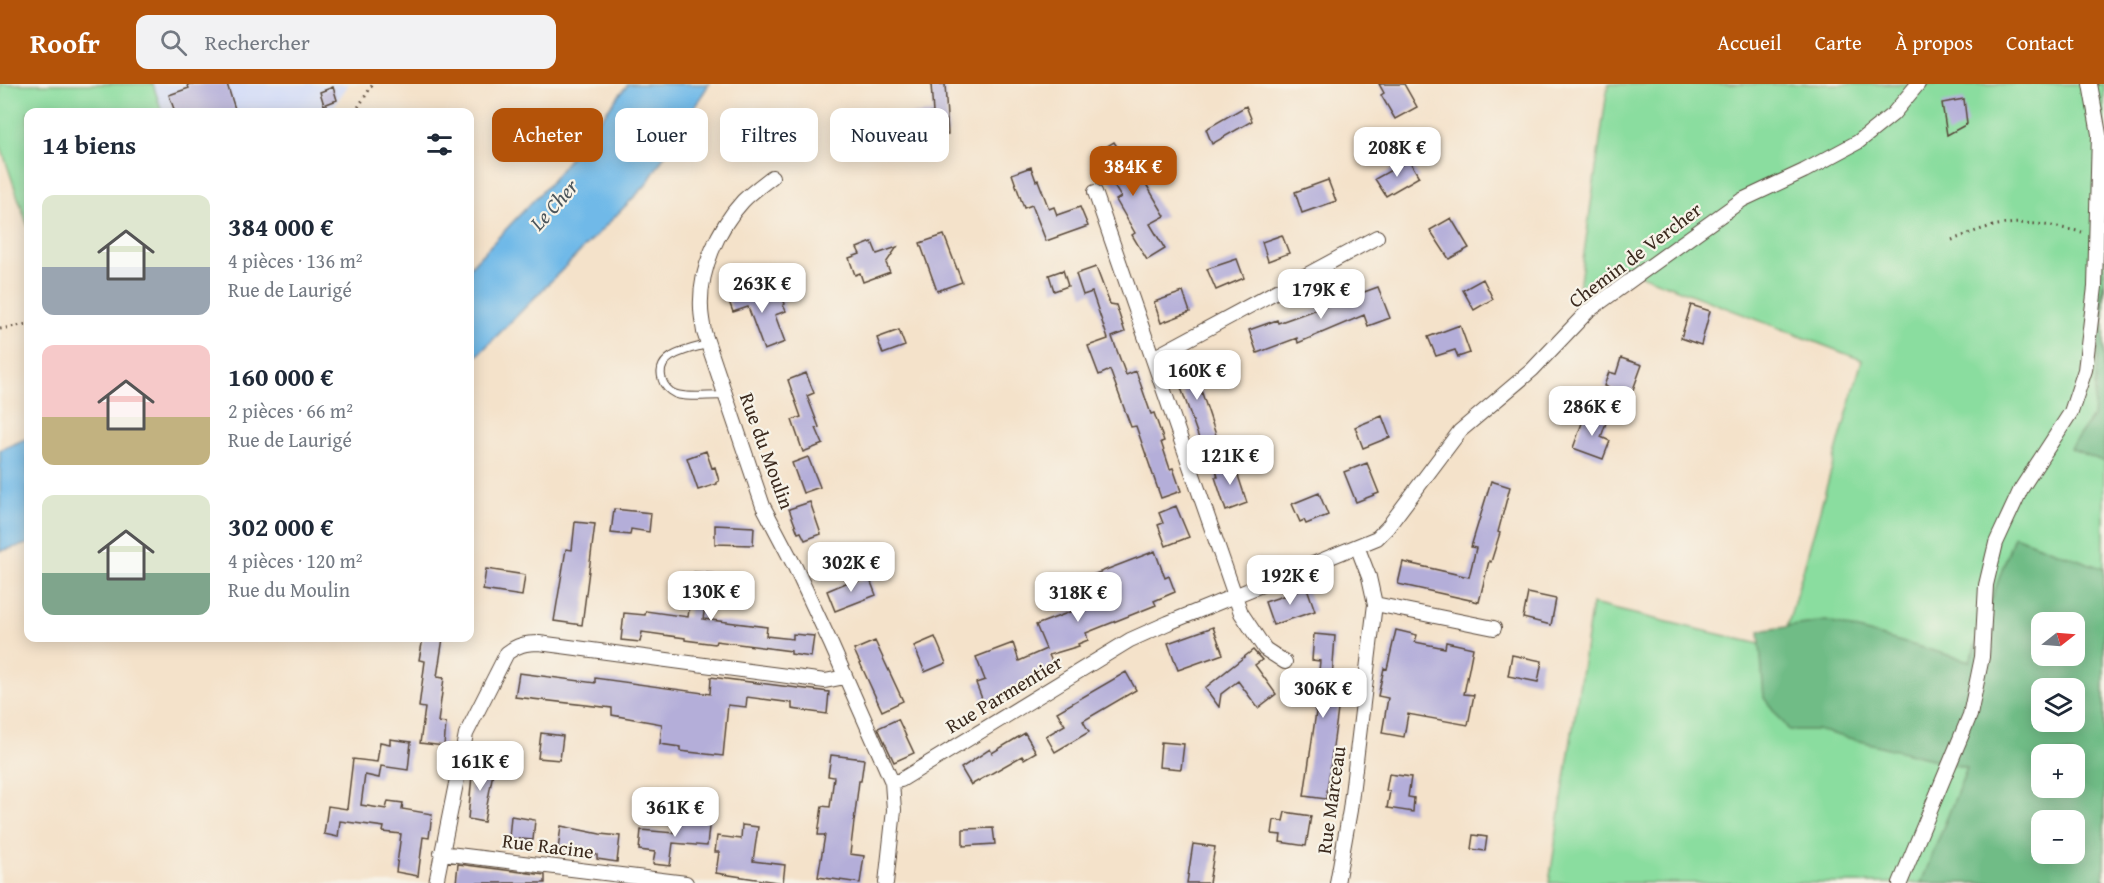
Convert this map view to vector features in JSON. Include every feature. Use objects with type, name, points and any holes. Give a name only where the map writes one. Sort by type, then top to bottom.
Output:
[{"type":"street","name":"Chemin de Vercher","points":[[1357,546],[1377,538],[1382,533],[1460,431],[1532,370],[1588,311],[1742,200],[1858,142],[1893,114],[1918,84]]},
{"type":"street","points":[[1900,883],[1970,715],[1982,657],[1986,585],[1996,543],[2021,489],[2071,412],[2085,370],[2095,287],[2099,134],[2090,84]]},
{"type":"street","name":"Rue du Moulin","points":[[772,177],[744,200],[726,222],[712,251],[703,284],[701,308],[704,332],[763,507],[795,567],[892,782],[894,810],[886,883]]},
{"type":"street","points":[[1095,192],[1241,613],[1265,649],[1285,662]]},
{"type":"street","points":[[1153,358],[1377,237]]},
{"type":"street","name":"Rue Parmentier","points":[[892,782],[901,780],[1130,640],[1357,546]]},
{"type":"street","name":"Rue Marceau","points":[[1337,883],[1350,810],[1375,604],[1369,578],[1357,546]]},
{"type":"street","points":[[1375,604],[1494,628]]},
{"type":"street","points":[[436,883],[466,734],[507,653],[515,647],[527,643],[539,643],[825,681],[845,677]]},
{"type":"street","name":"Rue Racine","points":[[441,853],[632,880],[686,883]]},
{"type":"lane","points":[[709,344],[675,353],[665,362],[661,375],[666,387],[677,395],[726,396]]},
{"type":"path","points":[[358,108],[374,84]]},
{"type":"path","points":[[1952,240],[1985,228],[2006,224],[2037,224],[2096,235]]},
{"type":"path","points":[[0,329],[24,325]]},
{"type":"shaded area","points":[[153,84],[349,84],[333,108],[161,108]]},
{"type":"green space","points":[[0,84],[153,84],[161,108],[24,108],[24,215],[0,144]]},
{"type":"green space","points":[[1608,84],[2104,84],[2104,883],[1549,883],[1592,604],[1781,649],[1862,360],[1615,265],[1578,296]]},
{"type":"green space","points":[[2104,270],[2104,462],[2070,448],[2093,416]]},
{"type":"green space","points":[[2014,536],[2104,569],[2104,883],[1921,883],[1967,768],[1817,730],[1789,730],[1764,698],[1759,631],[1826,621],[1970,661]]},
{"type":"water","name":"Le Cher","points":[[628,84],[709,84],[694,108],[615,108],[615,162],[660,162],[646,185],[474,358],[474,263],[550,183],[567,162],[603,162],[603,116]]},
{"type":"water","points":[[24,440],[24,545],[0,551],[0,450]]},
{"type":"building","points":[[187,84],[227,84],[235,108],[174,108],[169,95],[189,88]]},
{"type":"building","points":[[931,84],[945,84],[946,108],[933,108]]},
{"type":"building","points":[[1379,84],[1404,84],[1417,107],[1395,119],[1381,95],[1384,93]]},
{"type":"building","points":[[333,87],[337,100],[324,105],[320,92]]},
{"type":"building","points":[[1964,99],[1967,124],[1947,135],[1942,103]]},
{"type":"building","points":[[1246,106],[1252,121],[1212,144],[1206,129]]},
{"type":"building","points":[[1114,142],[1121,153],[1129,148],[1149,181],[1146,184],[1165,216],[1150,224],[1165,249],[1147,260],[1132,235],[1135,233],[1116,200],[1121,197],[1094,154]]},
{"type":"building","points":[[1409,160],[1419,177],[1386,196],[1375,179]]},
{"type":"building","points":[[1031,167],[1049,209],[1054,207],[1057,215],[1080,207],[1088,226],[1046,241],[1032,205],[1024,208],[1012,174]]},
{"type":"building","points":[[1328,180],[1336,201],[1302,213],[1295,192]]},
{"type":"building","points":[[1451,218],[1469,248],[1449,259],[1430,230]]},
{"type":"building","points":[[944,235],[962,282],[937,291],[920,243]]},
{"type":"building","points":[[1282,235],[1289,253],[1268,261],[1262,242]]},
{"type":"building","points":[[872,242],[877,254],[897,247],[886,263],[890,272],[863,282],[860,273],[855,275],[849,258],[860,254],[857,248]]},
{"type":"building","points":[[1237,259],[1244,278],[1216,290],[1207,269]]},
{"type":"building","points":[[1096,267],[1110,304],[1116,305],[1125,332],[1112,337],[1126,375],[1136,371],[1151,414],[1154,413],[1164,441],[1161,442],[1170,469],[1173,468],[1181,491],[1161,498],[1136,426],[1131,427],[1110,370],[1099,375],[1088,346],[1108,339],[1092,292],[1083,295],[1076,274]]},
{"type":"building","points":[[1063,270],[1068,286],[1054,291],[1049,275]]},
{"type":"building","points":[[1483,279],[1493,299],[1474,310],[1463,290]]},
{"type":"building","points":[[755,286],[760,298],[780,291],[786,311],[775,315],[785,342],[764,350],[748,307],[733,312],[727,296]]},
{"type":"building","points":[[1378,287],[1390,318],[1368,326],[1364,315],[1298,343],[1297,338],[1257,353],[1249,330],[1277,320],[1278,323]]},
{"type":"building","points":[[1183,292],[1190,312],[1161,323],[1154,302]]},
{"type":"building","points":[[1691,305],[1710,311],[1701,345],[1681,338]]},
{"type":"building","points":[[1460,325],[1470,353],[1458,357],[1455,350],[1436,356],[1428,337]]},
{"type":"building","points":[[899,330],[905,346],[883,354],[877,338]]},
{"type":"building","points":[[1621,358],[1642,365],[1631,395],[1604,386],[1609,372],[1616,374]]},
{"type":"building","points":[[1200,360],[1206,379],[1198,381],[1218,441],[1202,447],[1174,368]]},
{"type":"building","points":[[806,373],[814,393],[807,396],[823,444],[803,452],[792,420],[801,417],[788,380]]},
{"type":"building","points":[[1586,412],[1607,420],[1601,437],[1610,441],[1603,459],[1573,448]]},
{"type":"building","points":[[1382,416],[1390,437],[1363,448],[1355,427]]},
{"type":"building","points":[[706,451],[712,468],[715,467],[719,481],[717,484],[698,490],[687,458]]},
{"type":"building","points":[[808,457],[820,487],[803,493],[792,463]]},
{"type":"building","points":[[1233,460],[1247,503],[1226,511],[1215,477],[1218,477],[1215,466]]},
{"type":"building","points":[[1367,463],[1379,493],[1356,502],[1344,472]]},
{"type":"building","points":[[1491,481],[1510,487],[1498,532],[1500,533],[1491,562],[1489,561],[1479,602],[1398,584],[1403,562],[1469,577],[1476,548],[1471,547]]},
{"type":"building","points":[[1319,493],[1328,515],[1306,524],[1304,520],[1300,522],[1292,504]]},
{"type":"building","points":[[810,502],[821,534],[805,540],[801,532],[798,533],[789,509]]},
{"type":"building","points":[[1176,506],[1189,537],[1166,546],[1158,525],[1163,523],[1159,513]]},
{"type":"building","points":[[614,509],[651,513],[649,532],[631,529],[630,535],[611,533]]},
{"type":"building","points":[[575,522],[595,524],[582,625],[554,621],[566,549],[572,550]]},
{"type":"building","points":[[715,525],[754,527],[753,545],[715,544]]},
{"type":"building","points":[[1155,551],[1165,578],[1169,576],[1175,592],[1154,601],[1156,605],[1086,633],[1088,640],[1078,644],[1079,646],[1049,655],[1056,670],[1002,691],[1004,695],[984,704],[976,683],[985,680],[976,657],[1013,643],[1019,661],[1046,649],[1036,625],[1099,601],[1090,576]]},
{"type":"building","points":[[486,569],[525,575],[522,596],[483,590]]},
{"type":"building","points":[[694,572],[742,576],[739,592],[708,589],[703,619],[767,627],[766,636],[793,639],[793,634],[814,636],[811,657],[791,654],[791,651],[716,641],[715,644],[642,632],[640,642],[621,640],[624,613],[645,615],[646,611],[688,617]]},
{"type":"building","points":[[869,577],[876,595],[835,611],[827,591],[853,580],[854,583]]},
{"type":"building","points":[[1307,588],[1315,611],[1273,625],[1265,602]]},
{"type":"building","points":[[1528,593],[1556,599],[1551,625],[1523,618]]},
{"type":"building","points":[[1213,627],[1223,654],[1178,670],[1168,643]]},
{"type":"building","points":[[1396,630],[1417,635],[1415,642],[1445,648],[1446,642],[1473,648],[1464,694],[1474,695],[1468,725],[1408,714],[1404,737],[1382,733],[1388,698],[1378,696]]},
{"type":"building","points":[[1314,634],[1335,636],[1332,679],[1342,680],[1326,799],[1304,796],[1316,712],[1320,661],[1312,660]]},
{"type":"building","points":[[935,637],[946,663],[925,672],[914,646]]},
{"type":"building","points":[[875,641],[903,701],[882,711],[854,650]]},
{"type":"building","points":[[422,642],[442,642],[437,677],[444,678],[438,722],[446,723],[444,746],[420,743],[425,708],[419,707],[425,661],[419,660]]},
{"type":"building","points":[[1253,650],[1262,660],[1255,665],[1276,694],[1258,708],[1238,681],[1221,694],[1219,707],[1205,688]]},
{"type":"building","points":[[1512,655],[1542,661],[1538,682],[1508,676]]},
{"type":"building","points":[[1126,672],[1136,690],[1083,721],[1089,732],[1055,752],[1046,736],[1065,725],[1057,712]]},
{"type":"building","points":[[519,673],[595,683],[595,678],[710,694],[711,677],[829,692],[827,714],[792,709],[792,703],[747,697],[746,707],[728,705],[723,756],[680,751],[680,747],[660,744],[662,724],[612,715],[612,708],[515,697]]},
{"type":"building","points":[[898,719],[914,753],[894,762],[878,728]]},
{"type":"building","points":[[541,733],[563,736],[560,760],[538,758]]},
{"type":"building","points":[[1025,733],[1036,752],[1024,759],[1022,756],[971,785],[961,768],[990,749],[992,753]]},
{"type":"building","points":[[390,739],[411,742],[408,770],[381,766],[379,778],[365,775],[361,805],[386,809],[388,801],[403,803],[402,809],[432,814],[429,838],[423,837],[418,876],[396,872],[401,834],[383,832],[384,827],[340,821],[338,837],[324,834],[328,806],[347,809],[353,759],[377,762],[380,742],[390,744]]},
{"type":"building","points":[[1161,742],[1184,744],[1181,769],[1159,767]]},
{"type":"building","points":[[831,755],[864,759],[850,854],[864,856],[860,883],[818,877],[825,835],[818,835],[822,806],[830,807],[834,777],[828,776]]},
{"type":"building","points":[[473,764],[494,767],[484,822],[468,819]]},
{"type":"building","points":[[1389,774],[1411,777],[1408,797],[1414,798],[1413,812],[1387,808],[1390,791],[1386,791]]},
{"type":"building","points":[[1285,812],[1311,816],[1306,846],[1280,842],[1281,835],[1272,834],[1274,820],[1283,821]]},
{"type":"building","points":[[693,815],[710,817],[707,846],[673,843],[670,866],[653,864],[655,852],[639,850],[641,830],[674,833],[675,820],[692,821]]},
{"type":"building","points":[[511,816],[535,820],[533,840],[509,838]]},
{"type":"building","points":[[742,825],[758,827],[753,861],[785,865],[783,883],[716,873],[719,852],[715,852],[717,836],[741,839]]},
{"type":"building","points":[[561,826],[620,836],[617,862],[597,859],[597,855],[558,850]]},
{"type":"building","points":[[993,828],[995,844],[963,846],[963,829]]},
{"type":"building","points":[[1473,835],[1487,837],[1485,851],[1471,849]]},
{"type":"building","points":[[1193,844],[1215,847],[1209,883],[1187,883]]},
{"type":"building","points":[[458,864],[545,875],[545,883],[456,883]]}]
